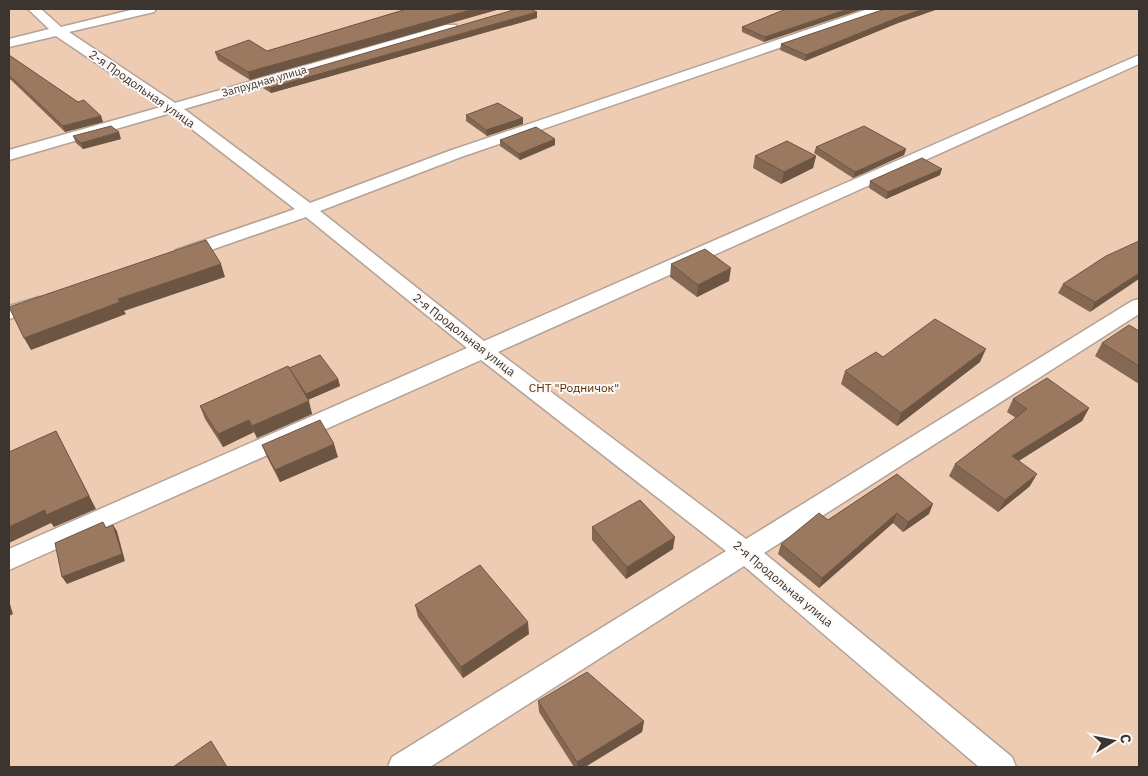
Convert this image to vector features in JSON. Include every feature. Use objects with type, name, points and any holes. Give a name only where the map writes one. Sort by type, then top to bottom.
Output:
[{"type":"lane","name":"2-я Продольная улица","points":[[34,9],[58,31],[172,107],[308,210],[482,350],[745,552],[1001,767]]},
{"type":"lane","points":[[9,43],[150,9]]},
{"type":"lane","points":[[168,259],[308,210],[455,154],[880,9]]},
{"type":"lane","name":"Запрудная улица","points":[[9,155],[462,25]]},
{"type":"lane","points":[[9,560],[1139,59]]},
{"type":"lane","points":[[9,313],[56,297]]},
{"type":"lane","points":[[402,767],[1139,305]]},
{"type":"green space","name":"СНТ \"Родничок\"","points":[[9,9],[1139,9],[1139,767],[9,767]]},
{"type":"building","points":[[407,9],[474,9],[248,72],[215,52],[249,40],[267,51]]},
{"type":"building","points":[[517,9],[530,9],[537,12],[270,88],[262,83]]},
{"type":"building","points":[[786,9],[848,9],[765,37],[742,27]]},
{"type":"building","points":[[885,9],[924,9],[899,17],[806,55],[781,44]]},
{"type":"building","points":[[9,55],[78,102],[84,100],[101,116],[63,126],[9,75]]},
{"type":"building","points":[[498,103],[523,118],[486,130],[466,115]]},
{"type":"building","points":[[111,126],[119,132],[81,143],[73,136]]},
{"type":"building","points":[[864,126],[906,149],[855,172],[816,147]]},
{"type":"building","points":[[536,127],[555,139],[519,154],[500,140]]},
{"type":"building","points":[[787,141],[816,156],[784,172],[755,156]]},
{"type":"building","points":[[922,158],[942,169],[888,192],[870,181]]},
{"type":"building","points":[[206,240],[221,264],[118,299],[120,302],[24,338],[9,307]]},
{"type":"building","points":[[1139,241],[1139,273],[1095,302],[1063,284],[1106,256]]},
{"type":"building","points":[[705,249],[731,268],[698,285],[671,264]]},
{"type":"building","points":[[935,319],[986,349],[901,413],[845,371],[876,352],[883,357]]},
{"type":"building","points":[[1129,325],[1139,331],[1139,366],[1102,343]]},
{"type":"building","points":[[320,355],[338,379],[306,394],[289,368]]},
{"type":"building","points":[[288,366],[309,401],[252,426],[249,420],[218,434],[200,406]]},
{"type":"building","points":[[1047,378],[1089,408],[1012,456],[1037,474],[1005,500],[955,464],[1027,409],[1013,399]]},
{"type":"building","points":[[320,420],[334,444],[275,470],[262,445]]},
{"type":"building","points":[[56,431],[89,496],[46,515],[45,510],[9,527],[9,452]]},
{"type":"building","points":[[897,474],[933,504],[908,522],[897,513],[822,578],[781,544],[819,513],[828,520]]},
{"type":"building","points":[[640,500],[675,537],[627,567],[592,527]]},
{"type":"building","points":[[103,522],[106,528],[113,525],[122,554],[62,577],[55,543]]},
{"type":"building","points":[[480,565],[528,622],[461,667],[415,605]]},
{"type":"building","points":[[587,672],[644,721],[577,762],[538,701]]},
{"type":"building","points":[[211,741],[227,767],[173,767]]}]
